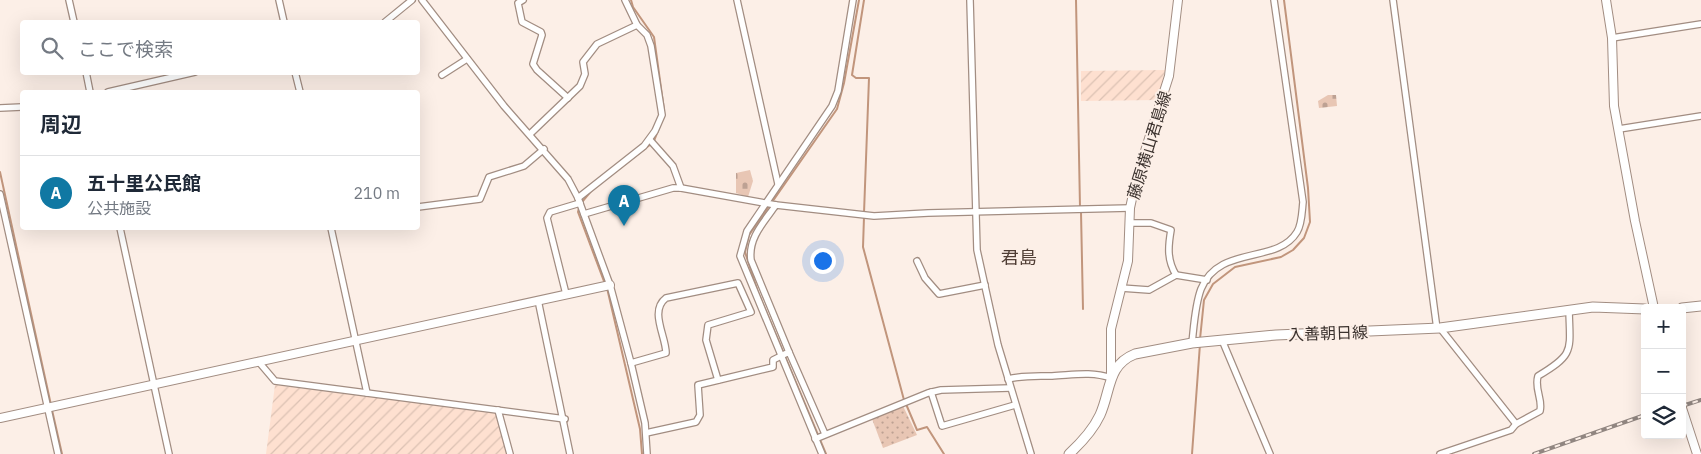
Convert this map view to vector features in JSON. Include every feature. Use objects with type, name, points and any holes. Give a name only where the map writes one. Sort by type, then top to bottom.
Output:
[{"type":"main road","points":[[1686,308],[1701,306]]},
{"type":"main road","name":"入善朝日線","points":[[1069,454],[1084,441],[1098,419],[1114,369],[1126,358],[1192,342],[1276,335],[1439,328],[1593,307],[1641,309]]},
{"type":"street","points":[[69,0],[74,20]]},
{"type":"street","points":[[279,0],[284,20]]},
{"type":"street","points":[[387,20],[412,0]]},
{"type":"street","points":[[422,0],[504,106],[544,149],[568,179],[579,200],[610,285],[631,363],[646,433],[647,454]]},
{"type":"street","points":[[523,0],[518,4],[522,22],[541,32],[542,35],[533,64],[536,70],[568,98]]},
{"type":"street","points":[[566,294],[547,218],[550,212],[579,200],[650,140],[662,115],[651,46],[647,35],[637,25],[625,0]]},
{"type":"street","points":[[737,0],[778,184]]},
{"type":"street","points":[[822,454],[740,256],[747,231],[832,106],[838,91],[853,0]]},
{"type":"street","points":[[970,0],[977,250],[998,345],[1030,454]]},
{"type":"street","name":"藤原横山君島線","points":[[1111,378],[1111,329],[1128,261],[1130,208],[1137,176],[1170,76],[1178,0]]},
{"type":"street","points":[[1192,342],[1201,288],[1207,280],[1222,265],[1246,255],[1278,249],[1298,232],[1303,202],[1274,0]]},
{"type":"street","points":[[1393,0],[1439,328],[1516,424]]},
{"type":"street","points":[[1606,0],[1612,38],[1614,106],[1635,221],[1653,304]]},
{"type":"street","points":[[1612,38],[1701,24]]},
{"type":"street","points":[[530,134],[580,86],[585,74],[583,62],[597,44],[637,25]]},
{"type":"street","points":[[442,75],[467,59]]},
{"type":"street","points":[[87,75],[90,90]]},
{"type":"street","points":[[117,90],[182,75]]},
{"type":"street","points":[[296,75],[300,90]]},
{"type":"street","points":[[0,108],[20,107]]},
{"type":"street","points":[[1619,129],[1701,116]]},
{"type":"street","points":[[650,140],[673,166],[681,188]]},
{"type":"street","points":[[420,207],[480,199],[489,176],[524,166],[544,149]]},
{"type":"street","points":[[584,214],[673,188],[776,205],[874,216],[1130,208]]},
{"type":"street","points":[[0,194],[58,454]]},
{"type":"street","points":[[776,205],[754,236],[750,251],[751,260],[825,434]]},
{"type":"street","points":[[1129,223],[1151,223],[1171,230],[1168,246],[1171,266],[1176,275]]},
{"type":"street","points":[[120,230],[170,454]]},
{"type":"street","points":[[331,230],[366,393]]},
{"type":"street","points":[[917,261],[925,278],[939,294],[985,285]]},
{"type":"street","points":[[1121,288],[1149,290],[1176,275],[1207,280]]},
{"type":"street","points":[[631,363],[666,353],[658,312],[662,301],[666,298],[738,283],[751,312],[708,325],[706,340],[718,380]]},
{"type":"street","points":[[0,418],[610,285]]},
{"type":"street","points":[[538,300],[565,419],[570,454]]},
{"type":"street","points":[[1440,454],[1511,430],[1516,424],[1540,412],[1542,406],[1535,385],[1538,376],[1559,364],[1570,347],[1569,310]]},
{"type":"street","points":[[1222,340],[1270,454]]},
{"type":"street","points":[[646,433],[696,422],[700,415],[698,385],[773,367],[773,360],[789,352]]},
{"type":"street","points":[[258,361],[275,381],[565,419]]},
{"type":"street","points":[[1008,379],[1027,374],[1050,376],[1097,373],[1111,378]]},
{"type":"street","points":[[815,439],[932,392],[941,390],[1010,388]]},
{"type":"street","points":[[932,392],[942,426],[1015,405]]},
{"type":"street","points":[[498,410],[510,454]]},
{"type":"street","points":[[1686,420],[1697,454]]},
{"type":"shaded area","points":[[1165,70],[1158,100],[1081,101],[1081,71]]},
{"type":"shaded area","points":[[275,385],[496,413],[507,454],[266,454]]},
{"type":"green space","points":[[1328,95],[1336,95],[1337,106],[1319,108],[1318,101]]},
{"type":"green space","points":[[750,170],[753,181],[748,197],[736,193],[736,173]]},
{"type":"green space","points":[[903,406],[917,435],[883,448],[872,419]]},
{"type":"waterway","points":[[631,0],[633,7],[654,37],[664,110]]},
{"type":"waterway","points":[[826,454],[758,292],[745,252],[749,235],[837,109],[844,83],[859,0]]},
{"type":"waterway","points":[[864,0],[852,75],[856,78],[869,78],[864,213]]},
{"type":"waterway","points":[[1076,0],[1080,207]]},
{"type":"waterway","points":[[1200,339],[1204,300],[1213,284],[1235,267],[1281,257],[1293,250],[1304,238],[1310,222],[1308,188],[1284,0]]},
{"type":"waterway","points":[[654,141],[663,118]]},
{"type":"waterway","points":[[615,172],[651,144]]},
{"type":"waterway","points":[[0,172],[51,405]]},
{"type":"waterway","points":[[582,202],[592,190]]},
{"type":"waterway","points":[[579,208],[578,212],[605,284]]},
{"type":"waterway","points":[[1081,212],[1083,309]]},
{"type":"waterway","points":[[864,217],[863,247],[904,400]]},
{"type":"waterway","points":[[607,288],[640,429],[642,454]]},
{"type":"waterway","points":[[1192,454],[1200,344]]},
{"type":"waterway","points":[[906,404],[917,430],[927,427],[944,454]]},
{"type":"waterway","points":[[52,410],[62,454]]},
{"type":"railway","points":[[1686,405],[1701,400]]},
{"type":"railway","points":[[1534,454],[1641,416]]},
{"type":"place","name":"五十里公民館","points":[[624,226]]},
{"type":"district","name":"君島","points":[[1019,257]]}]
